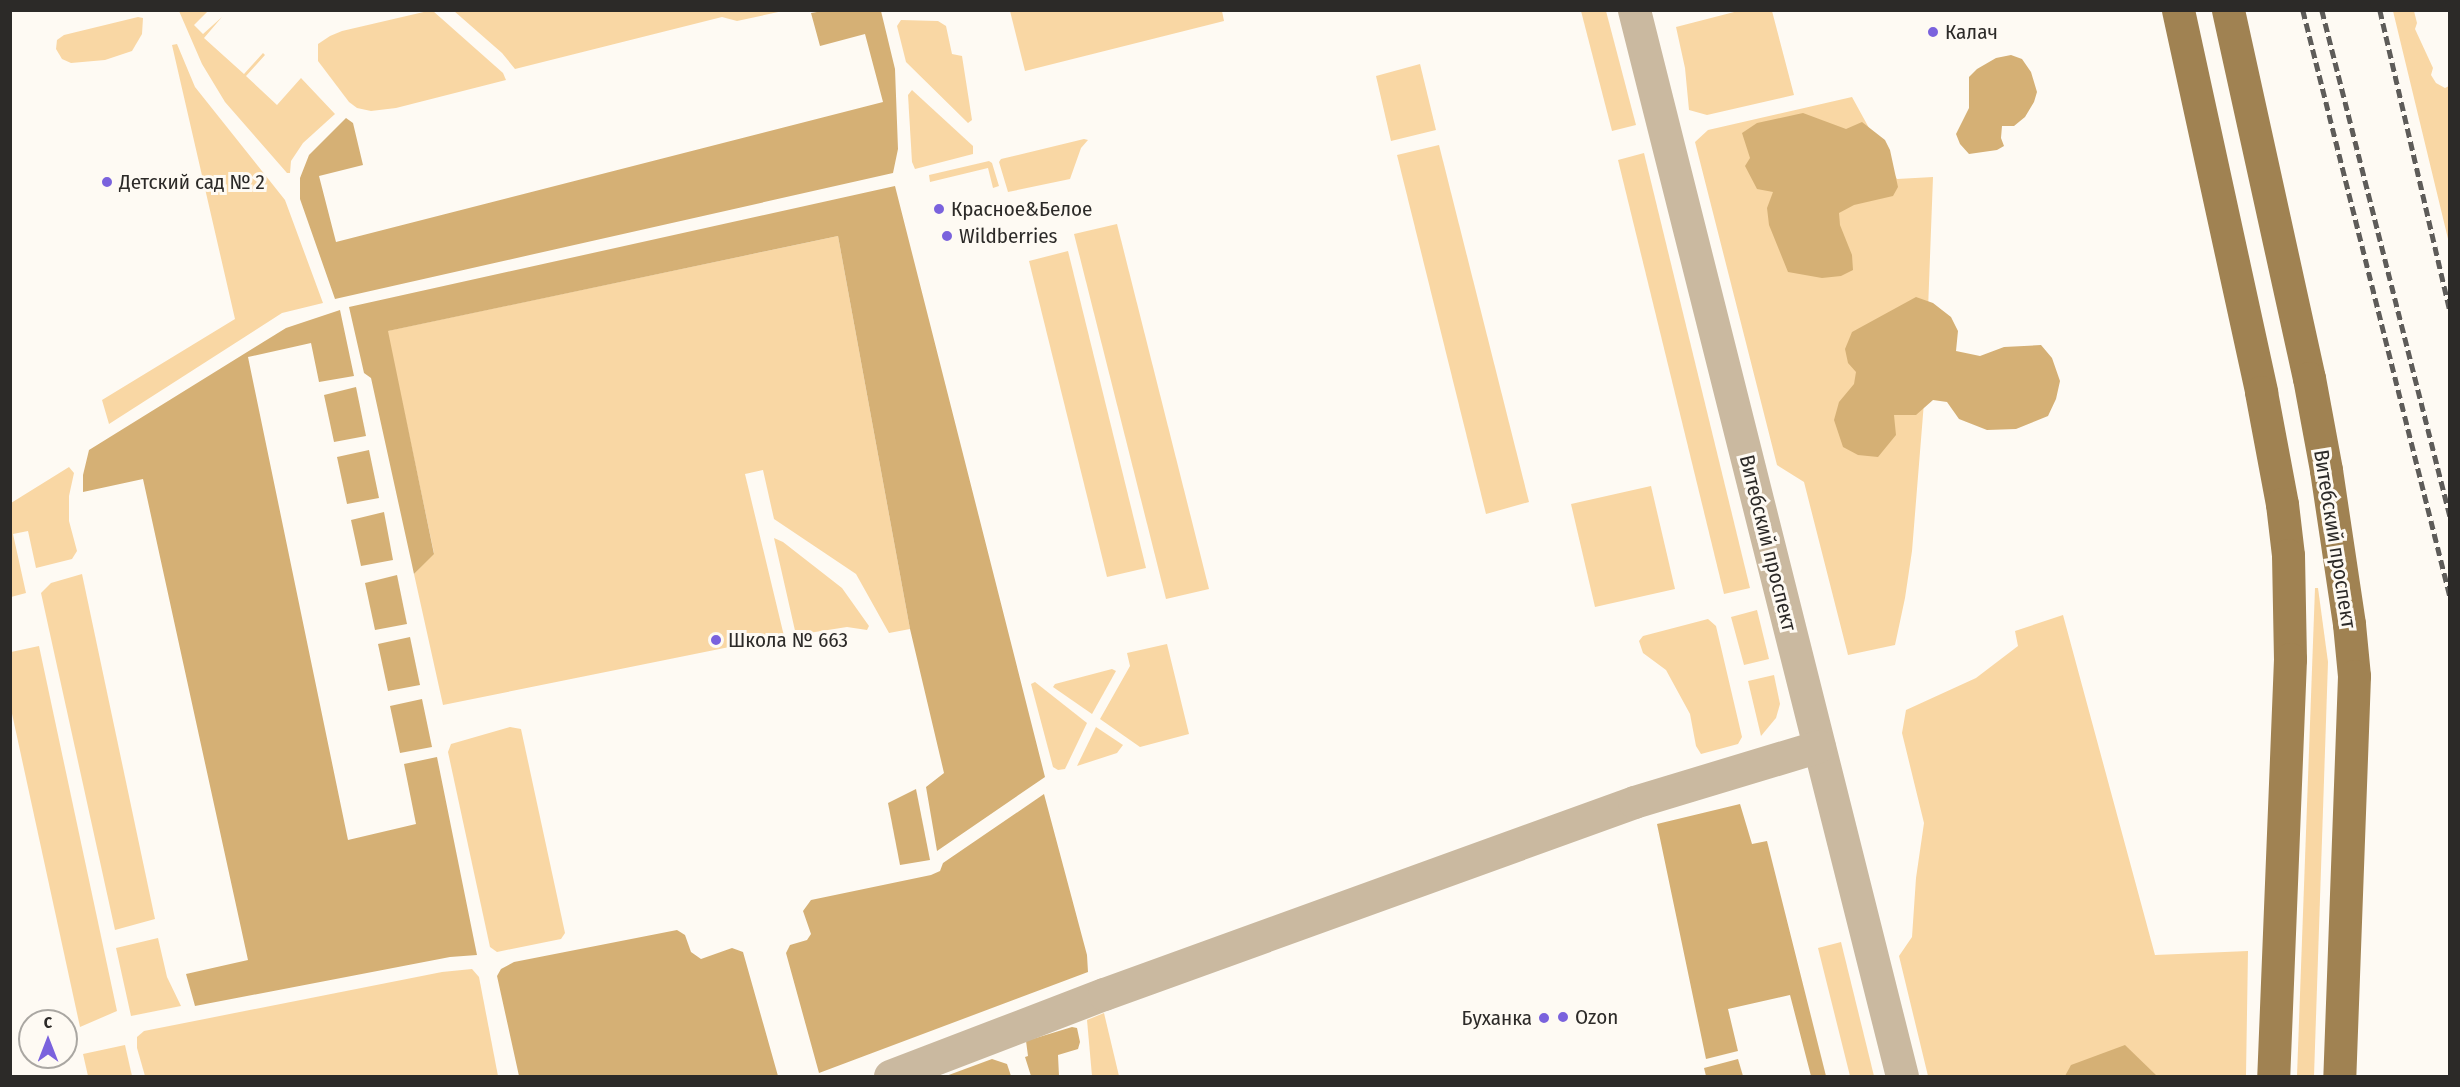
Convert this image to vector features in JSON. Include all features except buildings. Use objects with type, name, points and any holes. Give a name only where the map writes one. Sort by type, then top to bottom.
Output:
[{"type":"main road","points":[[2178,10],[2261,392],[2282,504],[2288,555],[2290,659],[2273,1077]]},
{"type":"main road","name":"Витебский проспект","points":[[2228,10],[2308,378],[2326,470],[2349,624],[2354,676],[2339,1077]]},
{"type":"street","name":"Витебский проспект","points":[[1634,10],[1902,1077]]},
{"type":"street","points":[[890,1077],[1120,988],[1634,802],[1819,746]]},
{"type":"shaded area","points":[[1742,10],[1772,11],[1794,95],[1707,115],[1689,110],[1685,68],[1676,27]]},
{"type":"shaded area","points":[[179,11],[208,11],[194,25],[203,34],[222,17],[204,38],[244,74],[263,53],[265,55],[246,76],[277,105],[301,78],[335,114],[303,143],[291,161],[290,173],[287,173],[225,102],[202,64]]},
{"type":"shaded area","points":[[433,11],[503,73],[506,80],[396,108],[371,111],[357,108],[349,102],[318,61],[318,44],[330,36],[342,31]]},
{"type":"shaded area","points":[[454,11],[783,11],[737,21],[722,17],[515,69],[502,53]]},
{"type":"shaded area","points":[[881,11],[895,69],[898,149],[893,173],[335,299],[300,199],[300,178],[309,155],[346,118],[353,123],[363,165],[319,176],[336,242],[883,102],[865,34],[820,46],[811,13]]},
{"type":"shaded area","points":[[1010,11],[1222,11],[1224,21],[1025,71]]},
{"type":"shaded area","points":[[1581,11],[1606,11],[1636,125],[1612,131]]},
{"type":"shaded area","points":[[2393,11],[2414,11],[2417,23],[2415,29],[2433,68],[2431,75],[2436,83],[2445,88],[2449,86],[2449,243]]},
{"type":"shaded area","points":[[138,17],[143,18],[142,34],[132,51],[105,60],[71,63],[62,59],[56,49],[57,40],[64,35]]},
{"type":"shaded area","points":[[901,20],[938,21],[946,26],[952,54],[962,56],[972,120],[968,123],[906,62],[897,26]]},
{"type":"shaded area","points":[[177,44],[195,87],[285,200],[323,303],[282,313],[109,424],[102,400],[235,319],[172,45]]},
{"type":"shaded area","points":[[2011,55],[2022,59],[2031,72],[2037,92],[2034,102],[2025,117],[2014,126],[2002,126],[2001,138],[2004,146],[1997,150],[1969,154],[1960,144],[1956,134],[1969,108],[1969,77],[1977,69],[1996,58]]},
{"type":"shaded area","points":[[1420,64],[1436,130],[1391,141],[1376,76]]},
{"type":"shaded area","points":[[912,90],[973,146],[973,154],[915,169],[912,162],[908,95]]},
{"type":"shaded area","points":[[1852,97],[1897,179],[1933,177],[1925,390],[1912,551],[1905,598],[1895,645],[1848,655],[1804,482],[1777,465],[1695,142],[1708,130]]},
{"type":"shaded area","points":[[1803,113],[1846,129],[1862,122],[1885,140],[1890,150],[1898,187],[1893,196],[1854,205],[1839,213],[1840,225],[1852,255],[1853,270],[1841,276],[1822,278],[1788,272],[1769,225],[1767,208],[1773,192],[1757,189],[1745,166],[1750,158],[1742,133],[1757,123]]},
{"type":"shaded area","points":[[1084,139],[1088,140],[1081,148],[1070,179],[1008,192],[999,162],[1001,159]]},
{"type":"shaded area","points":[[1439,145],[1529,502],[1486,514],[1397,155]]},
{"type":"shaded area","points":[[1644,153],[1750,588],[1724,594],[1618,160]]},
{"type":"shaded area","points":[[989,161],[992,163],[999,186],[993,188],[988,168],[930,182],[929,175]]},
{"type":"shaded area","points":[[895,186],[1045,777],[937,851],[926,787],[944,773],[910,629],[838,236],[388,331],[434,554],[414,574],[371,378],[364,373],[349,307]]},
{"type":"shaded area","points":[[1117,224],[1209,589],[1166,599],[1074,234]]},
{"type":"shaded area","points":[[838,236],[910,629],[889,633],[856,574],[774,519],[763,470],[745,474],[784,636],[443,705],[414,574],[434,553],[387,331]]},
{"type":"shaded area","points":[[1068,251],[1146,568],[1107,577],[1029,261]]},
{"type":"shaded area","points":[[1916,297],[1933,303],[1951,317],[1958,331],[1956,351],[1980,356],[2004,347],[2041,345],[2052,358],[2060,381],[2056,399],[2048,416],[2016,429],[1987,430],[1959,419],[1947,402],[1933,400],[1916,415],[1894,415],[1896,435],[1878,457],[1858,455],[1843,447],[1834,420],[1839,402],[1854,384],[1856,372],[1848,363],[1845,349],[1852,332]]},
{"type":"shaded area","points":[[340,310],[354,376],[319,382],[311,343],[248,357],[348,840],[416,824],[404,764],[437,757],[477,955],[450,957],[195,1006],[186,974],[248,960],[143,479],[83,492],[83,475],[89,450],[286,328]]},
{"type":"shaded area","points":[[356,387],[366,436],[334,442],[324,395]]},
{"type":"shaded area","points":[[369,450],[379,498],[347,504],[337,457]]},
{"type":"shaded area","points":[[69,467],[74,473],[69,496],[69,521],[77,551],[72,559],[36,568],[28,531],[13,534],[26,593],[11,597],[11,503]]},
{"type":"shaded area","points":[[1651,486],[1675,589],[1595,607],[1571,504]]},
{"type":"shaded area","points":[[384,512],[393,560],[361,566],[351,520]]},
{"type":"shaded area","points":[[774,538],[783,542],[842,588],[869,626],[867,630],[847,627],[796,635]]},
{"type":"shaded area","points":[[82,574],[155,919],[115,930],[41,593],[51,583]]},
{"type":"shaded area","points":[[397,575],[407,624],[375,630],[365,583]]},
{"type":"shaded area","points":[[2315,588],[2318,588],[2328,662],[2314,1076],[2297,1076]]},
{"type":"shaded area","points":[[1757,610],[1769,659],[1744,665],[1731,617]]},
{"type":"shaded area","points":[[2063,615],[2155,955],[2248,951],[2246,1076],[1928,1076],[1899,956],[1912,937],[1916,878],[1924,823],[1902,733],[1906,710],[1976,678],[2018,646],[2015,631]]},
{"type":"shaded area","points":[[1708,619],[1716,626],[1742,737],[1738,744],[1701,754],[1696,746],[1690,714],[1666,670],[1643,653],[1639,641],[1643,636]]},
{"type":"shaded area","points":[[410,637],[420,685],[388,691],[378,644]]},
{"type":"shaded area","points":[[1167,644],[1189,734],[1140,747],[1100,719],[1130,666],[1127,653]]},
{"type":"shaded area","points":[[39,646],[117,1011],[80,1027],[78,1009],[76,1009],[11,709],[11,652]]},
{"type":"shaded area","points":[[1112,669],[1116,671],[1092,714],[1053,687],[1055,684]]},
{"type":"shaded area","points":[[1774,675],[1780,704],[1776,718],[1761,736],[1748,681]]},
{"type":"shaded area","points":[[1035,682],[1087,723],[1065,769],[1058,770],[1053,767],[1031,684]]},
{"type":"shaded area","points":[[422,699],[432,747],[400,753],[390,706]]},
{"type":"shaded area","points":[[510,727],[521,729],[565,933],[561,939],[497,952],[490,947],[448,752],[451,744]]},
{"type":"shaded area","points":[[1096,727],[1123,745],[1117,753],[1077,766]]},
{"type":"shaded area","points":[[916,789],[930,860],[900,865],[888,803]]},
{"type":"shaded area","points":[[1044,794],[1087,955],[1088,972],[819,1073],[786,953],[790,945],[807,940],[811,934],[803,911],[811,900],[931,875],[940,871],[943,863]]},
{"type":"shaded area","points":[[1740,804],[1752,844],[1767,841],[1826,1076],[1811,1076],[1790,995],[1728,1009],[1738,1051],[1706,1059],[1657,824]]},
{"type":"shaded area","points":[[677,930],[685,935],[691,952],[701,959],[732,948],[743,952],[778,1076],[519,1076],[497,976],[501,969],[514,962]]},
{"type":"shaded area","points":[[158,938],[167,977],[181,1006],[131,1016],[116,948]]},
{"type":"shaded area","points":[[1841,942],[1874,1076],[1850,1076],[1818,948]]},
{"type":"shaded area","points":[[472,969],[479,977],[498,1076],[145,1076],[137,1048],[137,1037],[144,1031],[442,972]]},
{"type":"shaded area","points":[[1104,1013],[1119,1076],[1092,1076],[1087,1020]]},
{"type":"shaded area","points":[[1072,1027],[1077,1028],[1080,1042],[1078,1049],[1058,1055],[1059,1076],[1031,1076],[1025,1057],[1028,1056],[1026,1041]]},
{"type":"shaded area","points":[[125,1045],[132,1076],[88,1076],[83,1054]]},
{"type":"shaded area","points":[[2125,1045],[2157,1076],[2065,1076],[2071,1065]]},
{"type":"shaded area","points":[[992,1059],[1007,1064],[1011,1076],[946,1076]]},
{"type":"shaded area","points":[[1738,1059],[1743,1076],[1706,1076],[1704,1068]]},
{"type":"railway","points":[[2303,10],[2450,596]]},
{"type":"railway","points":[[2322,10],[2450,516]]},
{"type":"railway","points":[[2380,10],[2450,311]]},
{"type":"place","name":"Калач","points":[[1933,32]]},
{"type":"place","name":"Детский сад № 2","points":[[107,182]]},
{"type":"place","name":"Красное&Белое","points":[[939,209]]},
{"type":"place","name":"Wildberries","points":[[947,236]]},
{"type":"place","name":"Школа № 663","points":[[716,640]]},
{"type":"place","name":"Ozon","points":[[1563,1017]]},
{"type":"place","name":"Буханка","points":[[1544,1018]]}]
